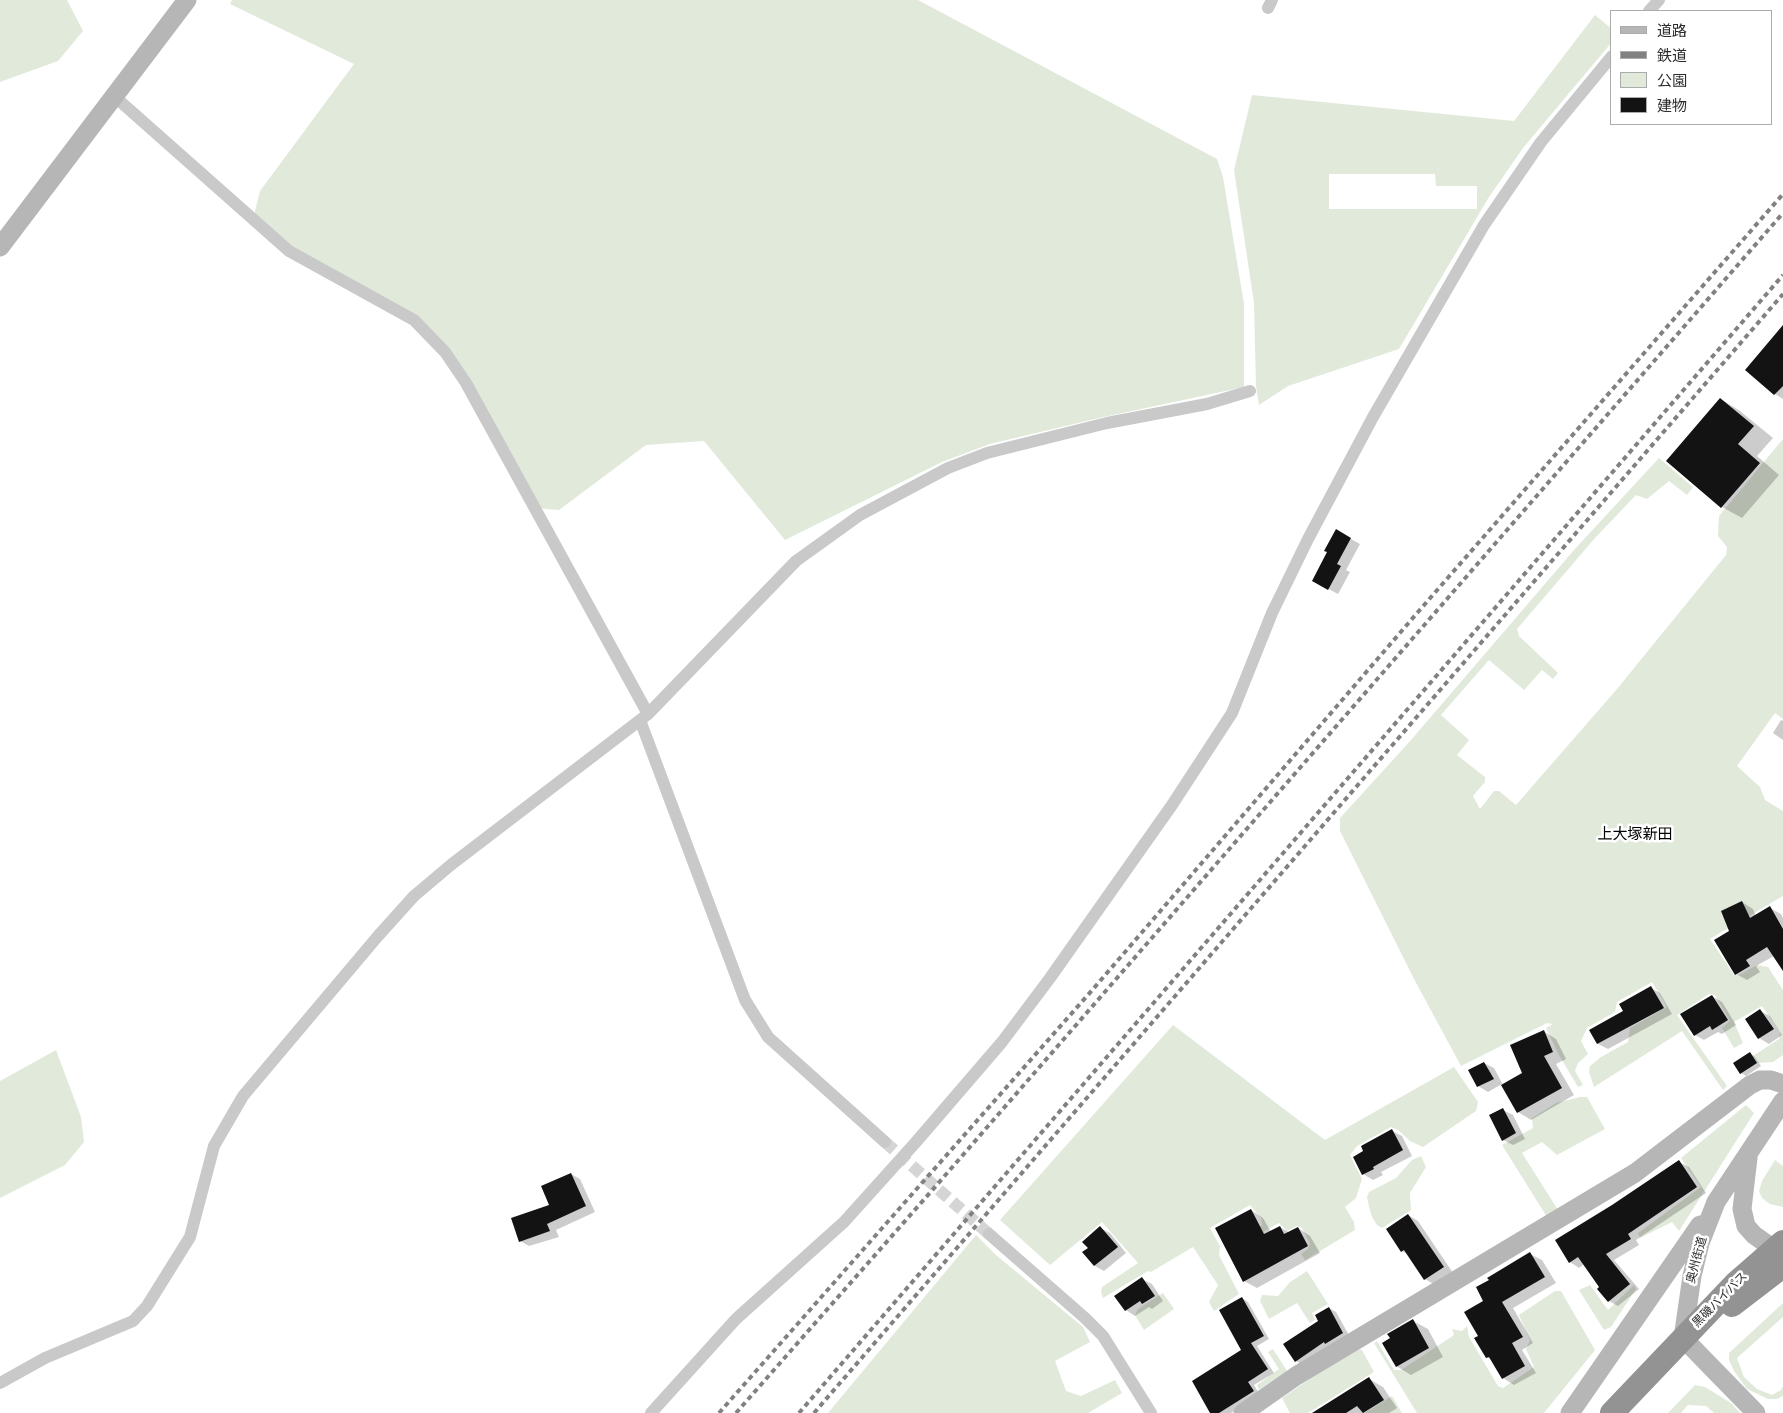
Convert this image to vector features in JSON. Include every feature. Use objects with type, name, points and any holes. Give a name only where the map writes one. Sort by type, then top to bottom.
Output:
[{"type":"highway","name":"黒磯バイパス","points":[[1683,1338],[1736,1283],[1780,1252]]},
{"type":"highway","points":[[1612,1413],[1683,1338]]},
{"type":"street","points":[[0,247],[187,0]]},
{"type":"street","points":[[1650,10],[1659,0]]},
{"type":"street","points":[[651,1413],[736,1319],[844,1222],[1002,1042],[1056,970],[1172,805],[1232,713],[1272,612],[1308,539],[1373,417],[1484,224],[1541,142],[1610,58]]},
{"type":"street","points":[[114,96],[289,251],[414,320],[446,352],[466,383],[644,717],[745,1000],[768,1037],[885,1142]]},
{"type":"street","points":[[0,1383],[45,1358],[133,1321],[147,1306],[190,1237],[214,1146],[243,1096],[359,958],[420,891],[452,864],[644,717],[796,561],[860,515],[948,468],[996,451],[1107,423],[1207,404],[1250,391]]},
{"type":"street","points":[[1244,1413],[1293,1378],[1636,1172],[1750,1085],[1760,1080],[1771,1080],[1783,1084]]},
{"type":"street","name":"奥州街道","points":[[1683,1338],[1692,1276],[1700,1244],[1716,1202],[1783,1101]]},
{"type":"street","points":[[1748,1152],[1742,1208],[1746,1226],[1754,1235],[1780,1252]]},
{"type":"street","points":[[1570,1413],[1716,1202]]},
{"type":"street","points":[[989,1234],[1103,1336],[1151,1413]]},
{"type":"street","points":[[1683,1338],[1756,1413]]},
{"type":"green space","points":[[0,0],[67,0],[83,31],[58,61],[0,82]]},
{"type":"green space","points":[[232,0],[918,0],[1217,159],[1223,177],[1244,304],[1244,387],[1099,418],[990,444],[942,462],[785,540],[704,441],[646,445],[559,510],[535,508],[465,381],[414,320],[291,252],[253,219],[260,191],[354,64],[230,4]]},
{"type":"green space","points":[[1595,15],[1610,27],[1610,44],[1523,148],[1489,197],[1399,349],[1288,386],[1259,405],[1256,387],[1254,303],[1234,170],[1252,95],[1514,121]],"holes":[[[1329,174],[1435,174],[1436,186],[1477,186],[1477,209],[1329,209]]]},
{"type":"green space","points":[[1783,439],[1783,719],[1775,713],[1737,766],[1760,787],[1765,800],[1783,811],[1783,896],[1710,939],[1734,975],[1739,975],[1757,965],[1768,967],[1783,990],[1783,1055],[1773,1062],[1757,1063],[1753,1056],[1779,1039],[1780,1032],[1762,1006],[1734,1022],[1743,1043],[1734,1048],[1722,1028],[1730,1021],[1715,995],[1709,994],[1677,1015],[1727,1086],[1723,1090],[1682,1031],[1594,1087],[1589,1072],[1590,1066],[1601,1057],[1628,1042],[1630,1028],[1667,1007],[1652,982],[1617,1002],[1615,1012],[1587,1028],[1581,1041],[1588,1054],[1578,1063],[1575,1071],[1583,1085],[1578,1087],[1559,1055],[1546,1028],[1553,1024],[1547,1023],[1461,1066],[1414,979],[1340,831],[1340,818],[1411,740],[1574,550],[1659,458],[1693,487],[1687,495],[1669,481],[1647,499],[1636,495],[1595,538],[1517,629],[1519,636],[1558,673],[1553,679],[1542,670],[1524,690],[1489,660],[1441,715],[1469,740],[1457,755],[1485,777],[1485,782],[1473,796],[1480,809],[1494,791],[1499,791],[1516,805],[1617,689],[1726,555],[1727,547],[1718,536],[1719,516]]},
{"type":"green space","points":[[1173,1025],[1325,1140],[1454,1067],[1478,1102],[1476,1111],[1423,1147],[1410,1141],[1398,1130],[1391,1127],[1357,1146],[1350,1155],[1362,1179],[1356,1198],[1345,1207],[1354,1222],[1355,1230],[1305,1260],[1301,1254],[1308,1249],[1310,1244],[1302,1228],[1297,1226],[1287,1231],[1279,1223],[1243,1243],[1240,1238],[1262,1225],[1261,1218],[1250,1205],[1210,1228],[1220,1246],[1219,1255],[1239,1294],[1214,1311],[1209,1302],[1218,1285],[1193,1247],[1103,1298],[1102,1287],[1138,1263],[1102,1222],[1050,1265],[1000,1220]]},
{"type":"green space","points":[[56,1050],[81,1117],[84,1142],[65,1165],[0,1198],[0,1081]]},
{"type":"green space","points":[[1587,1097],[1605,1129],[1557,1155],[1542,1142],[1522,1153],[1558,1210],[1547,1217],[1502,1145],[1533,1128],[1532,1118],[1556,1103]]},
{"type":"green space","points":[[1746,1105],[1754,1113],[1679,1231],[1672,1222],[1640,1238],[1638,1233],[1701,1187],[1681,1158]]},
{"type":"green space","points":[[1421,1156],[1426,1167],[1410,1193],[1411,1210],[1382,1228],[1377,1225],[1372,1217],[1367,1197],[1369,1192],[1396,1178],[1412,1160]]},
{"type":"green space","points":[[1775,1160],[1783,1166],[1783,1207],[1770,1204],[1762,1198],[1759,1191],[1762,1181]]},
{"type":"green space","points":[[976,1235],[996,1255],[1083,1327],[1090,1342],[1055,1361],[1066,1391],[1081,1396],[1115,1380],[1122,1393],[1088,1413],[828,1413]]},
{"type":"green space","points":[[1307,1271],[1328,1304],[1312,1313],[1315,1320],[1310,1323],[1297,1303],[1269,1319],[1260,1301],[1262,1295],[1278,1296],[1290,1282]]},
{"type":"green space","points":[[1590,1285],[1608,1310],[1634,1285],[1636,1289],[1611,1327],[1604,1330],[1579,1290]]},
{"type":"green space","points":[[1555,1291],[1561,1291],[1595,1350],[1544,1413],[1417,1413],[1374,1343],[1377,1341],[1394,1370],[1401,1370],[1454,1335],[1452,1329],[1462,1331],[1467,1326],[1469,1337],[1498,1386],[1503,1388],[1534,1367],[1526,1349],[1530,1340],[1519,1315]]},
{"type":"green space","points":[[1163,1293],[1174,1309],[1144,1330],[1135,1315],[1138,1309]]},
{"type":"green space","points":[[1783,1303],[1783,1317],[1737,1358],[1744,1377],[1757,1389],[1772,1395],[1781,1390],[1783,1386],[1783,1396],[1777,1399],[1768,1399],[1747,1389],[1734,1371],[1729,1360],[1729,1353]]},
{"type":"green space","points":[[1355,1348],[1362,1350],[1374,1372],[1308,1413],[1290,1413],[1282,1398]]},
{"type":"green space","points":[[1273,1349],[1287,1371],[1259,1390],[1257,1385],[1279,1369],[1268,1352]]},
{"type":"green space","points":[[1695,1385],[1705,1387],[1731,1403],[1740,1413],[1714,1413],[1706,1406],[1688,1405],[1681,1413],[1668,1413]]},
{"type":"green space","points":[[1392,1396],[1402,1413],[1365,1413]]},
{"type":"building","points":[[1783,325],[1783,386],[1774,395],[1745,370]]},
{"type":"building","points":[[1720,398],[1754,426],[1738,444],[1760,463],[1721,508],[1666,461]]},
{"type":"building","points":[[1336,529],[1351,538],[1337,564],[1341,566],[1328,590],[1312,581],[1327,552],[1324,551]]},
{"type":"building","points":[[1742,901],[1750,918],[1770,906],[1783,929],[1783,971],[1767,947],[1746,960],[1750,966],[1735,975],[1714,940],[1729,931],[1721,911]]},
{"type":"building","points":[[1651,986],[1664,1008],[1597,1044],[1589,1030],[1623,1011],[1619,1004]]},
{"type":"building","points":[[1712,995],[1728,1020],[1712,1030],[1710,1026],[1694,1036],[1680,1014]]},
{"type":"building","points":[[1760,1009],[1774,1029],[1758,1039],[1745,1019]]},
{"type":"building","points":[[1544,1030],[1553,1052],[1544,1056],[1562,1088],[1517,1113],[1501,1085],[1522,1073],[1510,1045]]},
{"type":"building","points":[[1750,1052],[1757,1063],[1740,1074],[1733,1063]]},
{"type":"building","points":[[1484,1062],[1494,1079],[1477,1087],[1468,1070]]},
{"type":"building","points":[[1503,1108],[1516,1133],[1502,1141],[1489,1115]]},
{"type":"building","points":[[1392,1129],[1403,1150],[1362,1175],[1353,1157],[1363,1151],[1361,1146]]},
{"type":"building","points":[[1679,1160],[1697,1187],[1628,1234],[1631,1239],[1606,1254],[1630,1284],[1608,1302],[1597,1289],[1599,1287],[1578,1257],[1569,1263],[1555,1240]]},
{"type":"building","points":[[571,1173],[586,1206],[547,1224],[550,1231],[519,1242],[511,1218],[549,1205],[541,1186]]},
{"type":"building","points":[[1251,1209],[1264,1234],[1280,1226],[1284,1234],[1298,1227],[1308,1246],[1243,1282],[1215,1228]]},
{"type":"building","points":[[1408,1214],[1444,1267],[1424,1280],[1404,1250],[1401,1252],[1386,1229]]},
{"type":"building","points":[[1100,1226],[1118,1247],[1094,1266],[1082,1252],[1088,1248],[1082,1242]]},
{"type":"building","points":[[1530,1252],[1545,1277],[1502,1302],[1523,1337],[1512,1343],[1525,1366],[1502,1379],[1489,1357],[1486,1358],[1474,1338],[1478,1336],[1464,1312],[1483,1301],[1476,1287],[1489,1280],[1487,1278]]},
{"type":"building","points":[[1142,1277],[1155,1296],[1142,1304],[1140,1301],[1125,1311],[1114,1296]]},
{"type":"building","points":[[1242,1297],[1264,1336],[1251,1343],[1268,1369],[1248,1382],[1254,1391],[1219,1413],[1210,1413],[1192,1381],[1241,1350],[1219,1310]]},
{"type":"building","points":[[1329,1307],[1343,1333],[1325,1344],[1324,1342],[1295,1362],[1283,1344],[1318,1321],[1315,1315]]},
{"type":"building","points":[[1413,1319],[1429,1348],[1396,1367],[1382,1343],[1390,1338],[1387,1334]]},
{"type":"building","points":[[1369,1377],[1384,1400],[1363,1413],[1357,1406],[1346,1413],[1312,1413]]},
{"type":"tunnel","points":[[885,1142],[989,1234]]},
{"type":"railway","points":[[719,1413],[1094,988],[1418,612],[1783,194]]},
{"type":"railway","points":[[736,1413],[1783,213]]},
{"type":"railway","points":[[799,1413],[1783,275]]},
{"type":"railway","points":[[814,1413],[1783,294]]},
{"type":"district","name":"上大塚新田","points":[[1635,835]]}]
